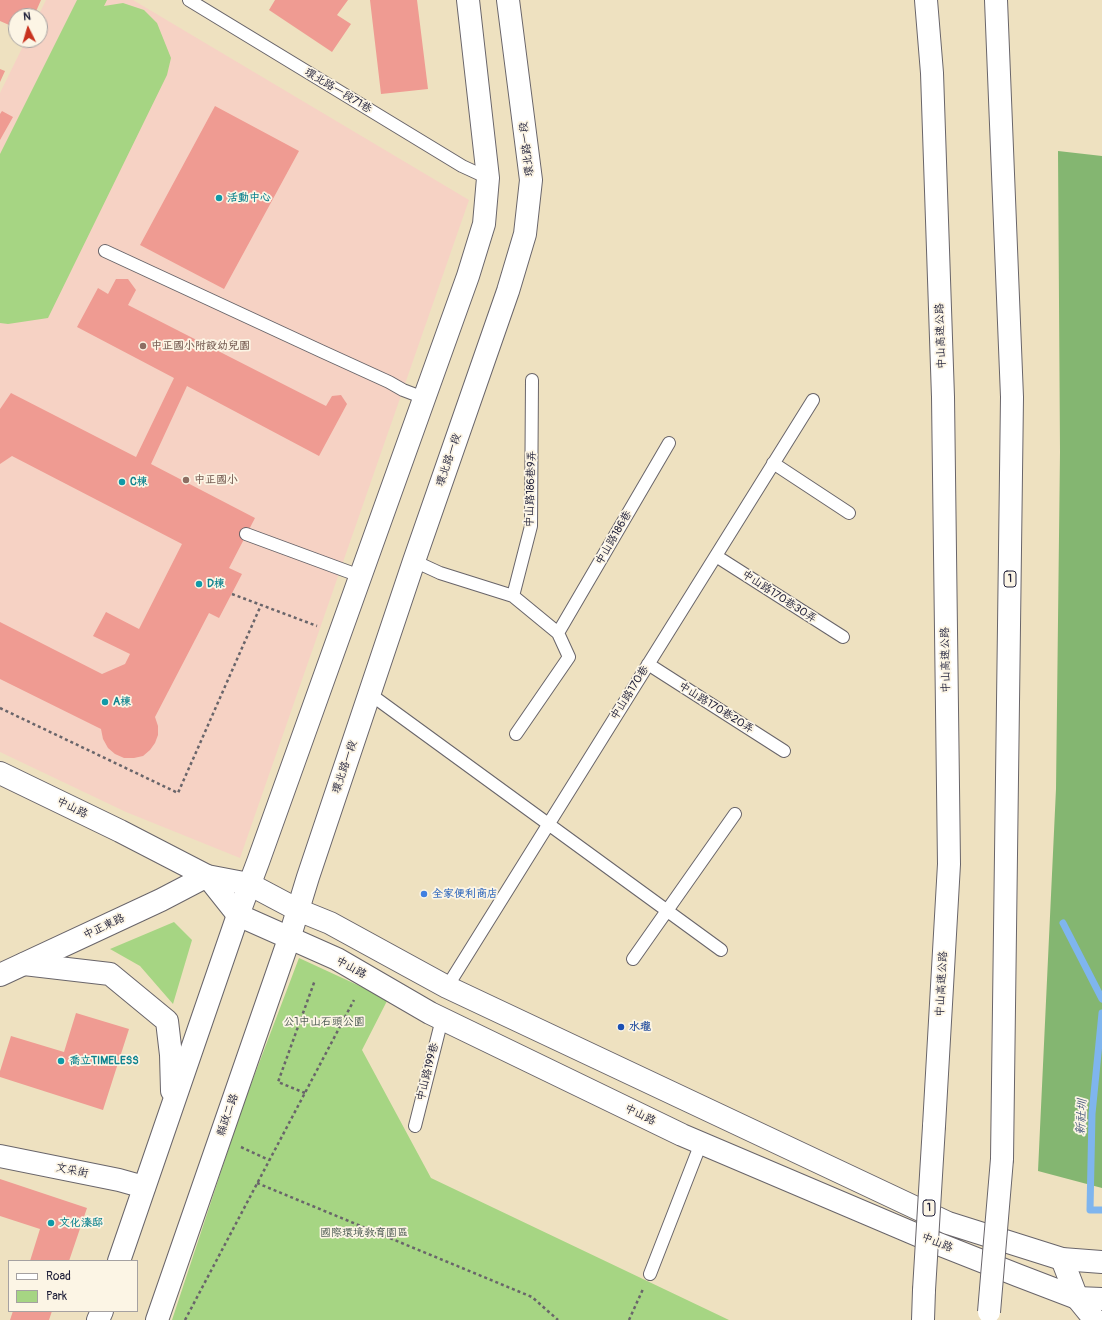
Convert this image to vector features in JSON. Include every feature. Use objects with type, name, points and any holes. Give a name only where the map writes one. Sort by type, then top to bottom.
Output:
[{"type":"main road","points":[[119,1260],[238,915],[468,276],[484,224],[488,178],[468,0]]},
{"type":"main road","name":"環北路一段","points":[[298,910],[414,561],[508,291],[525,234],[531,180],[508,0]]},
{"type":"main road","name":"中山高速公路","points":[[923,1320],[949,864],[942,390],[932,73],[926,0]]},
{"type":"main road","name":"1","points":[[988,1316],[1002,1159],[1012,397],[996,0]]},
{"type":"main road","name":"中山路","points":[[0,773],[120,831],[207,876],[249,884],[298,910],[330,923],[446,987],[948,1223],[1062,1259],[1102,1262]]},
{"type":"main road","name":"中山路","points":[[207,876],[238,915],[289,939],[337,959],[424,1010],[682,1135],[936,1243],[1077,1298],[1102,1299]]},
{"type":"main road","name":"中正東路","points":[[0,975],[161,900],[207,876]]},
{"type":"main road","name":"縣政二路","points":[[157,1320],[298,910]]},
{"type":"main road","points":[[24,964],[110,974],[166,1021],[171,1055],[173,1104]]},
{"type":"main road","name":"文采街","points":[[0,1156],[119,1180],[144,1187]]},
{"type":"main road","points":[[1062,1259],[1077,1298],[1095,1320]]},
{"type":"lane","name":"環北路一段71巷","points":[[189,0],[462,166],[488,178]]},
{"type":"lane","points":[[105,251],[389,382],[403,390],[424,398]]},
{"type":"lane","name":"中山路186巷9弄","points":[[513,596],[531,526],[532,380]]},
{"type":"lane","name":"中山路170巷","points":[[446,987],[813,400]]},
{"type":"lane","name":"中山路186巷","points":[[558,633],[669,443]]},
{"type":"lane","points":[[773,463],[849,513]]},
{"type":"lane","points":[[246,534],[360,576]]},
{"type":"lane","name":"中山路170巷30弄","points":[[716,556],[843,637]]},
{"type":"lane","points":[[414,561],[440,573],[513,596],[558,633],[569,657],[516,734]]},
{"type":"lane","name":"中山路170巷20弄","points":[[648,664],[784,751]]},
{"type":"lane","points":[[370,694],[721,950]]},
{"type":"lane","points":[[633,959],[735,814]]},
{"type":"lane","name":"中山路199巷","points":[[415,1126],[442,1018]]},
{"type":"lane","points":[[650,1274],[701,1143]]},
{"type":"path","points":[[232,594],[340,634]]},
{"type":"path","points":[[0,708],[178,793],[261,605]]},
{"type":"path","points":[[305,1093],[278,1082],[315,980]]},
{"type":"path","points":[[184,1320],[354,1000]]},
{"type":"path","points":[[237,1146],[270,1160]]},
{"type":"path","points":[[257,1183],[532,1297],[558,1320]]},
{"type":"path","points":[[629,1320],[650,1274]]},
{"type":"shaded area","name":"中正國小","points":[[46,0],[133,0],[469,200],[240,858],[126,812],[0,752],[0,93],[22,48],[48,48],[48,8],[42,8]]},
{"type":"green space","points":[[77,0],[107,0],[104,6],[123,3],[144,10],[157,23],[171,58],[167,75],[48,318],[8,324],[0,323],[0,154]]},
{"type":"green space","points":[[1058,151],[1102,156],[1102,1188],[1038,1171],[1056,789],[1060,452]]},
{"type":"green space","points":[[174,922],[192,940],[173,1004],[140,966],[110,949]]},
{"type":"green space","name":"國際環境教育園區","points":[[299,958],[388,999],[362,1050],[431,1178],[729,1320],[172,1320],[242,1108]]},
{"type":"building","points":[[0,0],[41,0],[38,8],[8,8],[8,24],[0,21]]},
{"type":"building","points":[[275,0],[348,0],[337,15],[351,24],[332,52],[269,10]]},
{"type":"building","points":[[370,0],[417,0],[428,89],[381,94]]},
{"type":"building","points":[[0,69],[5,71],[0,82]]},
{"type":"building","name":"活動中心","points":[[215,106],[299,151],[224,289],[140,245]]},
{"type":"building","points":[[2,111],[13,117],[0,140],[0,114]]},
{"type":"building","points":[[116,279],[128,279],[136,290],[128,305],[326,406],[332,396],[341,395],[347,404],[319,456],[187,386],[151,464],[255,518],[229,568],[242,574],[219,618],[209,613],[155,717],[158,726],[158,735],[155,743],[143,756],[134,758],[124,758],[115,754],[108,748],[103,739],[101,729],[0,679],[0,622],[102,674],[125,664],[130,654],[93,636],[106,612],[139,629],[182,544],[12,456],[0,464],[0,409],[11,393],[136,457],[174,378],[77,327],[98,288],[108,294]]},
{"type":"building","name":"喬立TIMELESS","points":[[76,1013],[129,1029],[103,1110],[0,1077],[0,1071],[11,1036],[64,1052]]},
{"type":"building","name":"文化溱邸","points":[[0,1179],[87,1208],[69,1260],[30,1260],[40,1229],[0,1216]]},
{"type":"building","points":[[13,1312],[52,1312],[49,1320],[10,1320]]},
{"type":"waterway","name":"新社圳","points":[[1063,923],[1102,999]]},
{"type":"waterway","name":"新社圳","points":[[1102,1013],[1092,1114],[1090,1210],[1102,1210]]},
{"type":"place","name":"活動中心","points":[[219,198]]},
{"type":"place","name":"中正國小附設幼兒園","points":[[143,346]]},
{"type":"place","name":"中正國小","points":[[186,480]]},
{"type":"place","name":"C棟","points":[[122,482]]},
{"type":"place","name":"D棟","points":[[199,584]]},
{"type":"place","name":"A棟","points":[[105,702]]},
{"type":"place","name":"全家便利商店","points":[[424,894]]},
{"type":"place","name":"水瓏","points":[[621,1027]]},
{"type":"place","name":"喬立TIMELESS","points":[[61,1061]]},
{"type":"place","name":"文化溱邸","points":[[51,1223]]},
{"type":"park label","name":"公1中山石頭公園","points":[[324,1022]]}]
